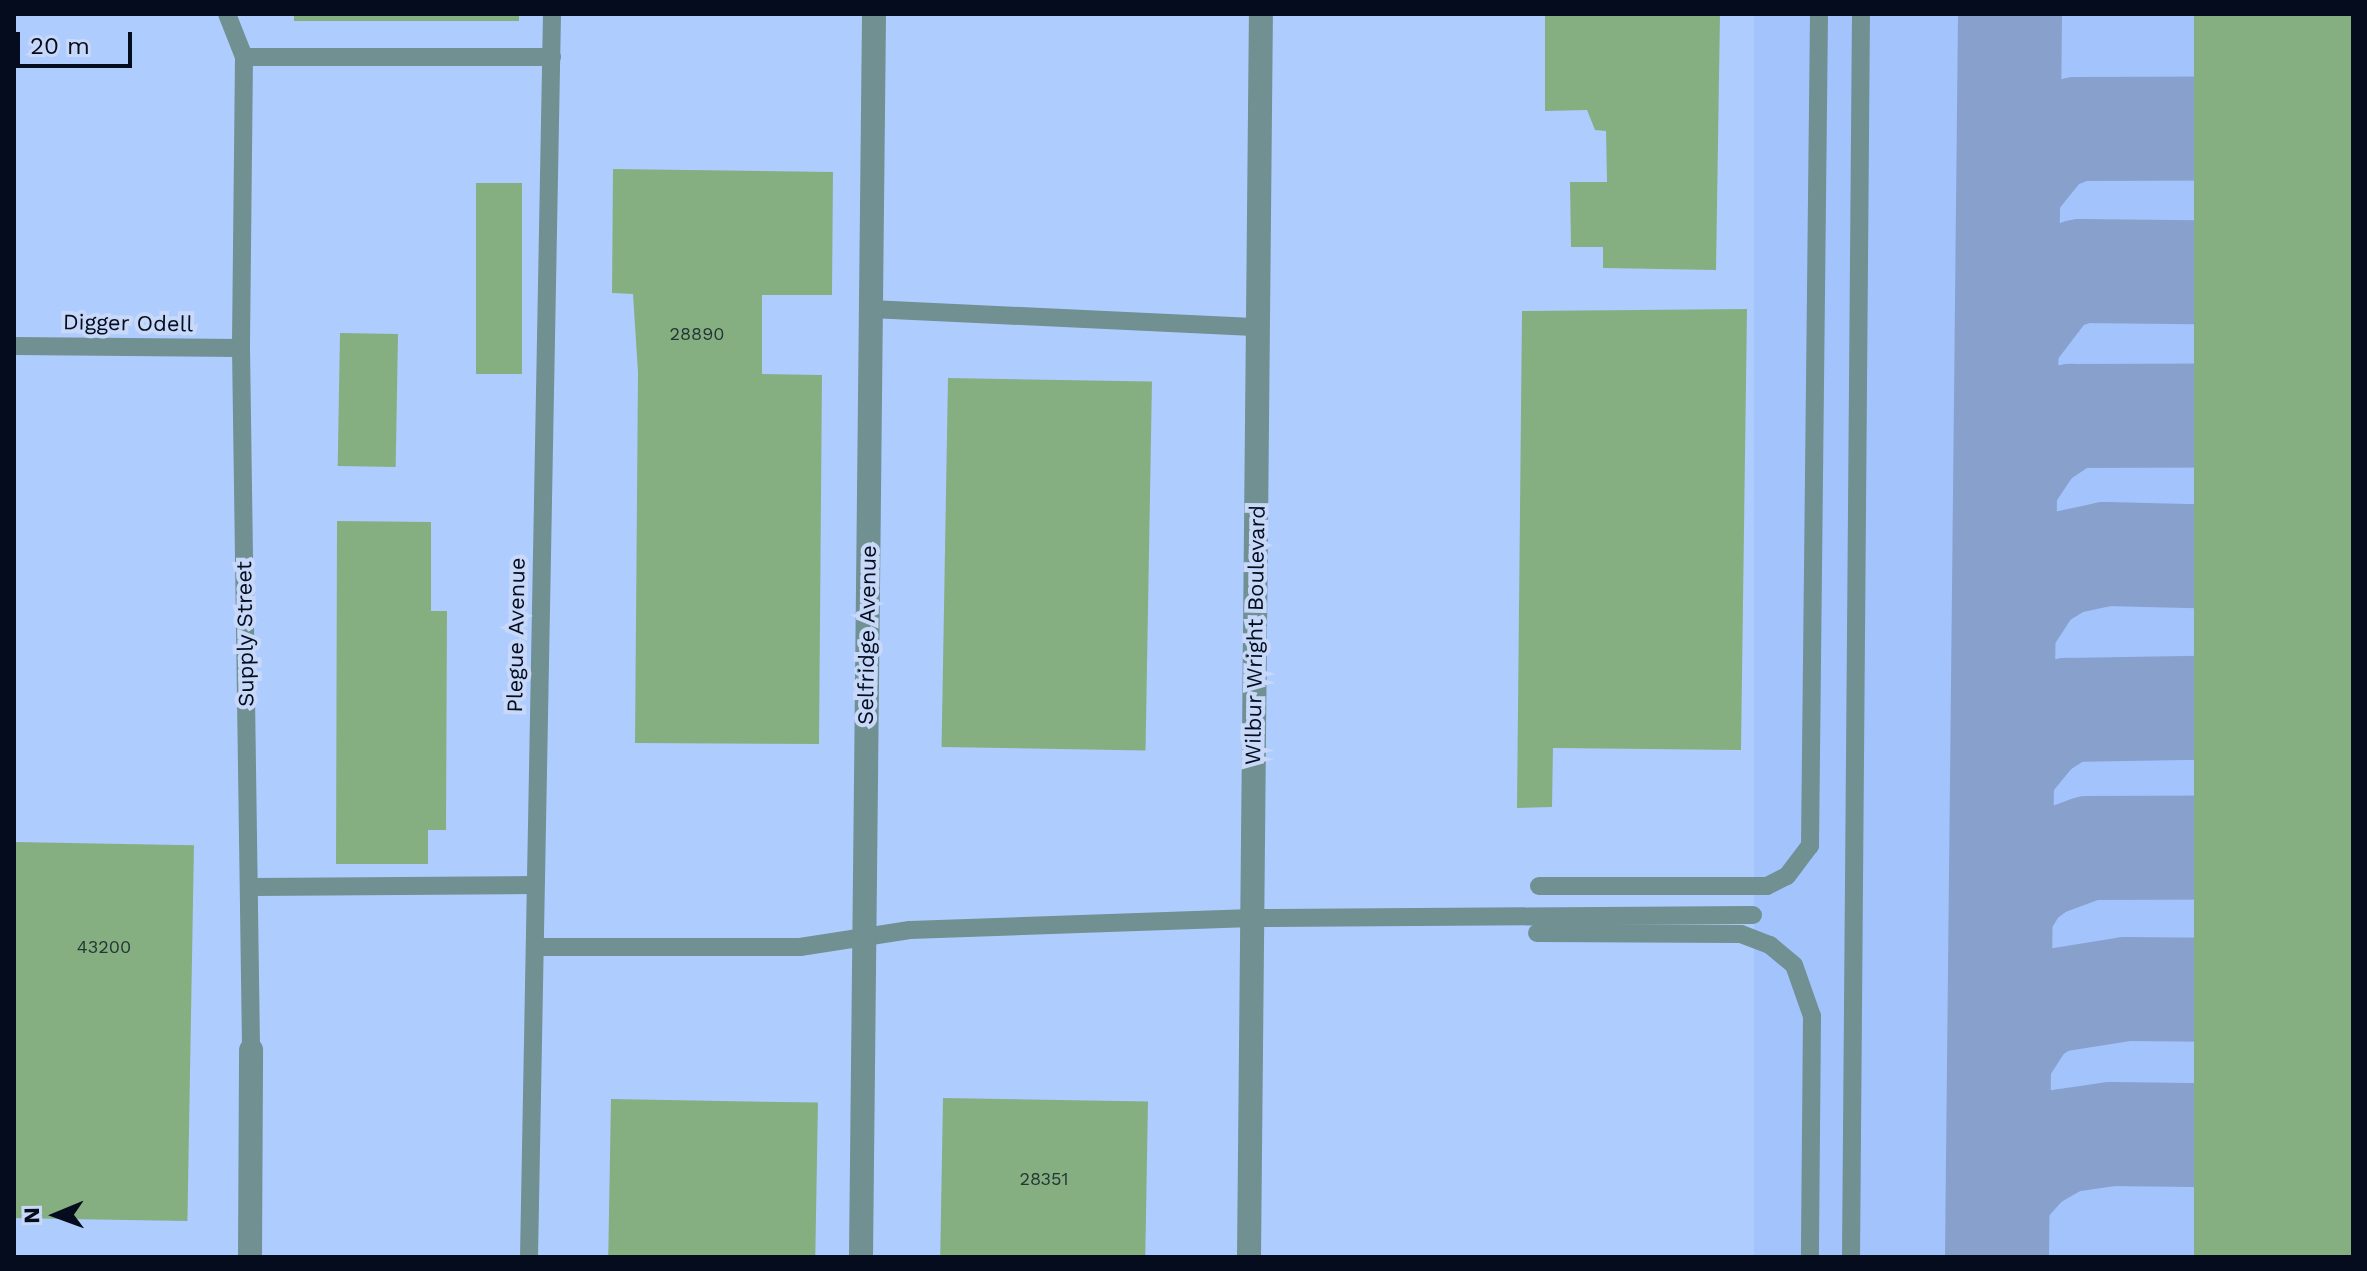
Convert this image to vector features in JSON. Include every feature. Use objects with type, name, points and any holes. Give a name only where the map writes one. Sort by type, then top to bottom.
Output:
[{"type":"street","name":"Selfridge Avenue","points":[[861,1257],[874,14]]},
{"type":"street","name":"Wilbur Wright Boulevard","points":[[1249,1257],[1261,14]]},
{"type":"street","name":"Supply Street","points":[[250,1257],[251,1050]]},
{"type":"lane","name":"Supply Street","points":[[227,14],[244,57],[241,348],[251,1050]]},
{"type":"lane","name":"Plegue Avenue","points":[[529,1257],[552,14]]},
{"type":"lane","points":[[1539,886],[1767,886],[1787,876],[1810,846],[1819,14]]},
{"type":"lane","points":[[1851,1257],[1861,14]]},
{"type":"lane","points":[[244,57],[552,57]]},
{"type":"lane","points":[[871,309],[1259,327]]},
{"type":"lane","name":"Digger Odell","points":[[14,346],[241,348]]},
{"type":"lane","points":[[249,887],[535,885]]},
{"type":"lane","points":[[535,947],[800,947],[910,930],[1252,918],[1753,915]]},
{"type":"lane","points":[[1537,933],[1741,934],[1770,945],[1794,965],[1812,1016],[1810,1257]]},
{"type":"shaded area","points":[[1754,14],[2353,14],[2353,1257],[1754,1257]]},
{"type":"building","points":[[294,14],[519,14],[519,21],[294,21]]},
{"type":"building","points":[[1545,14],[1720,14],[1716,270],[1603,268],[1603,247],[1571,247],[1570,182],[1607,182],[1606,131],[1595,130],[1587,110],[1545,111]]},
{"type":"building","points":[[2194,14],[2353,14],[2353,1257],[2194,1257]]},
{"type":"building","points":[[613,169],[833,172],[832,295],[762,295],[762,374],[822,375],[819,744],[635,743],[638,373],[633,294],[612,293]]},
{"type":"building","points":[[476,183],[522,183],[522,374],[476,374]]},
{"type":"building","points":[[1747,309],[1741,750],[1553,748],[1552,807],[1517,808],[1522,311]]},
{"type":"building","points":[[340,333],[398,334],[396,467],[338,466]]},
{"type":"building","points":[[948,378],[1152,382],[1146,751],[942,747]]},
{"type":"building","points":[[337,521],[431,522],[431,611],[447,611],[446,830],[428,830],[428,864],[336,864]]},
{"type":"building","points":[[14,842],[194,845],[187,1221],[14,1218]]},
{"type":"building","points":[[943,1098],[1148,1102],[1145,1257],[940,1257]]},
{"type":"building","points":[[611,1099],[818,1103],[815,1257],[608,1257]]},
{"type":"taxiway","points":[[1997,1257],[2010,14]]},
{"type":"taxiway","points":[[2009,188],[2047,141],[2077,129],[2353,128]]},
{"type":"taxiway","points":[[2007,340],[2052,281],[2081,271],[2353,274]]},
{"type":"taxiway","points":[[2006,483],[2034,441],[2071,416],[2353,415]]},
{"type":"taxiway","points":[[2005,625],[2033,582],[2064,563],[2106,554],[2353,560]]},
{"type":"taxiway","points":[[2004,769],[2036,730],[2067,710],[2353,705]]},
{"type":"taxiway","points":[[2002,910],[2019,882],[2040,866],[2089,848],[2353,847]]},
{"type":"taxiway","points":[[2000,1057],[2027,1015],[2051,1001],[2127,989],[2353,991]]},
{"type":"taxiway","points":[[1998,1195],[2028,1161],[2063,1141],[2112,1134],[2353,1137]]}]
